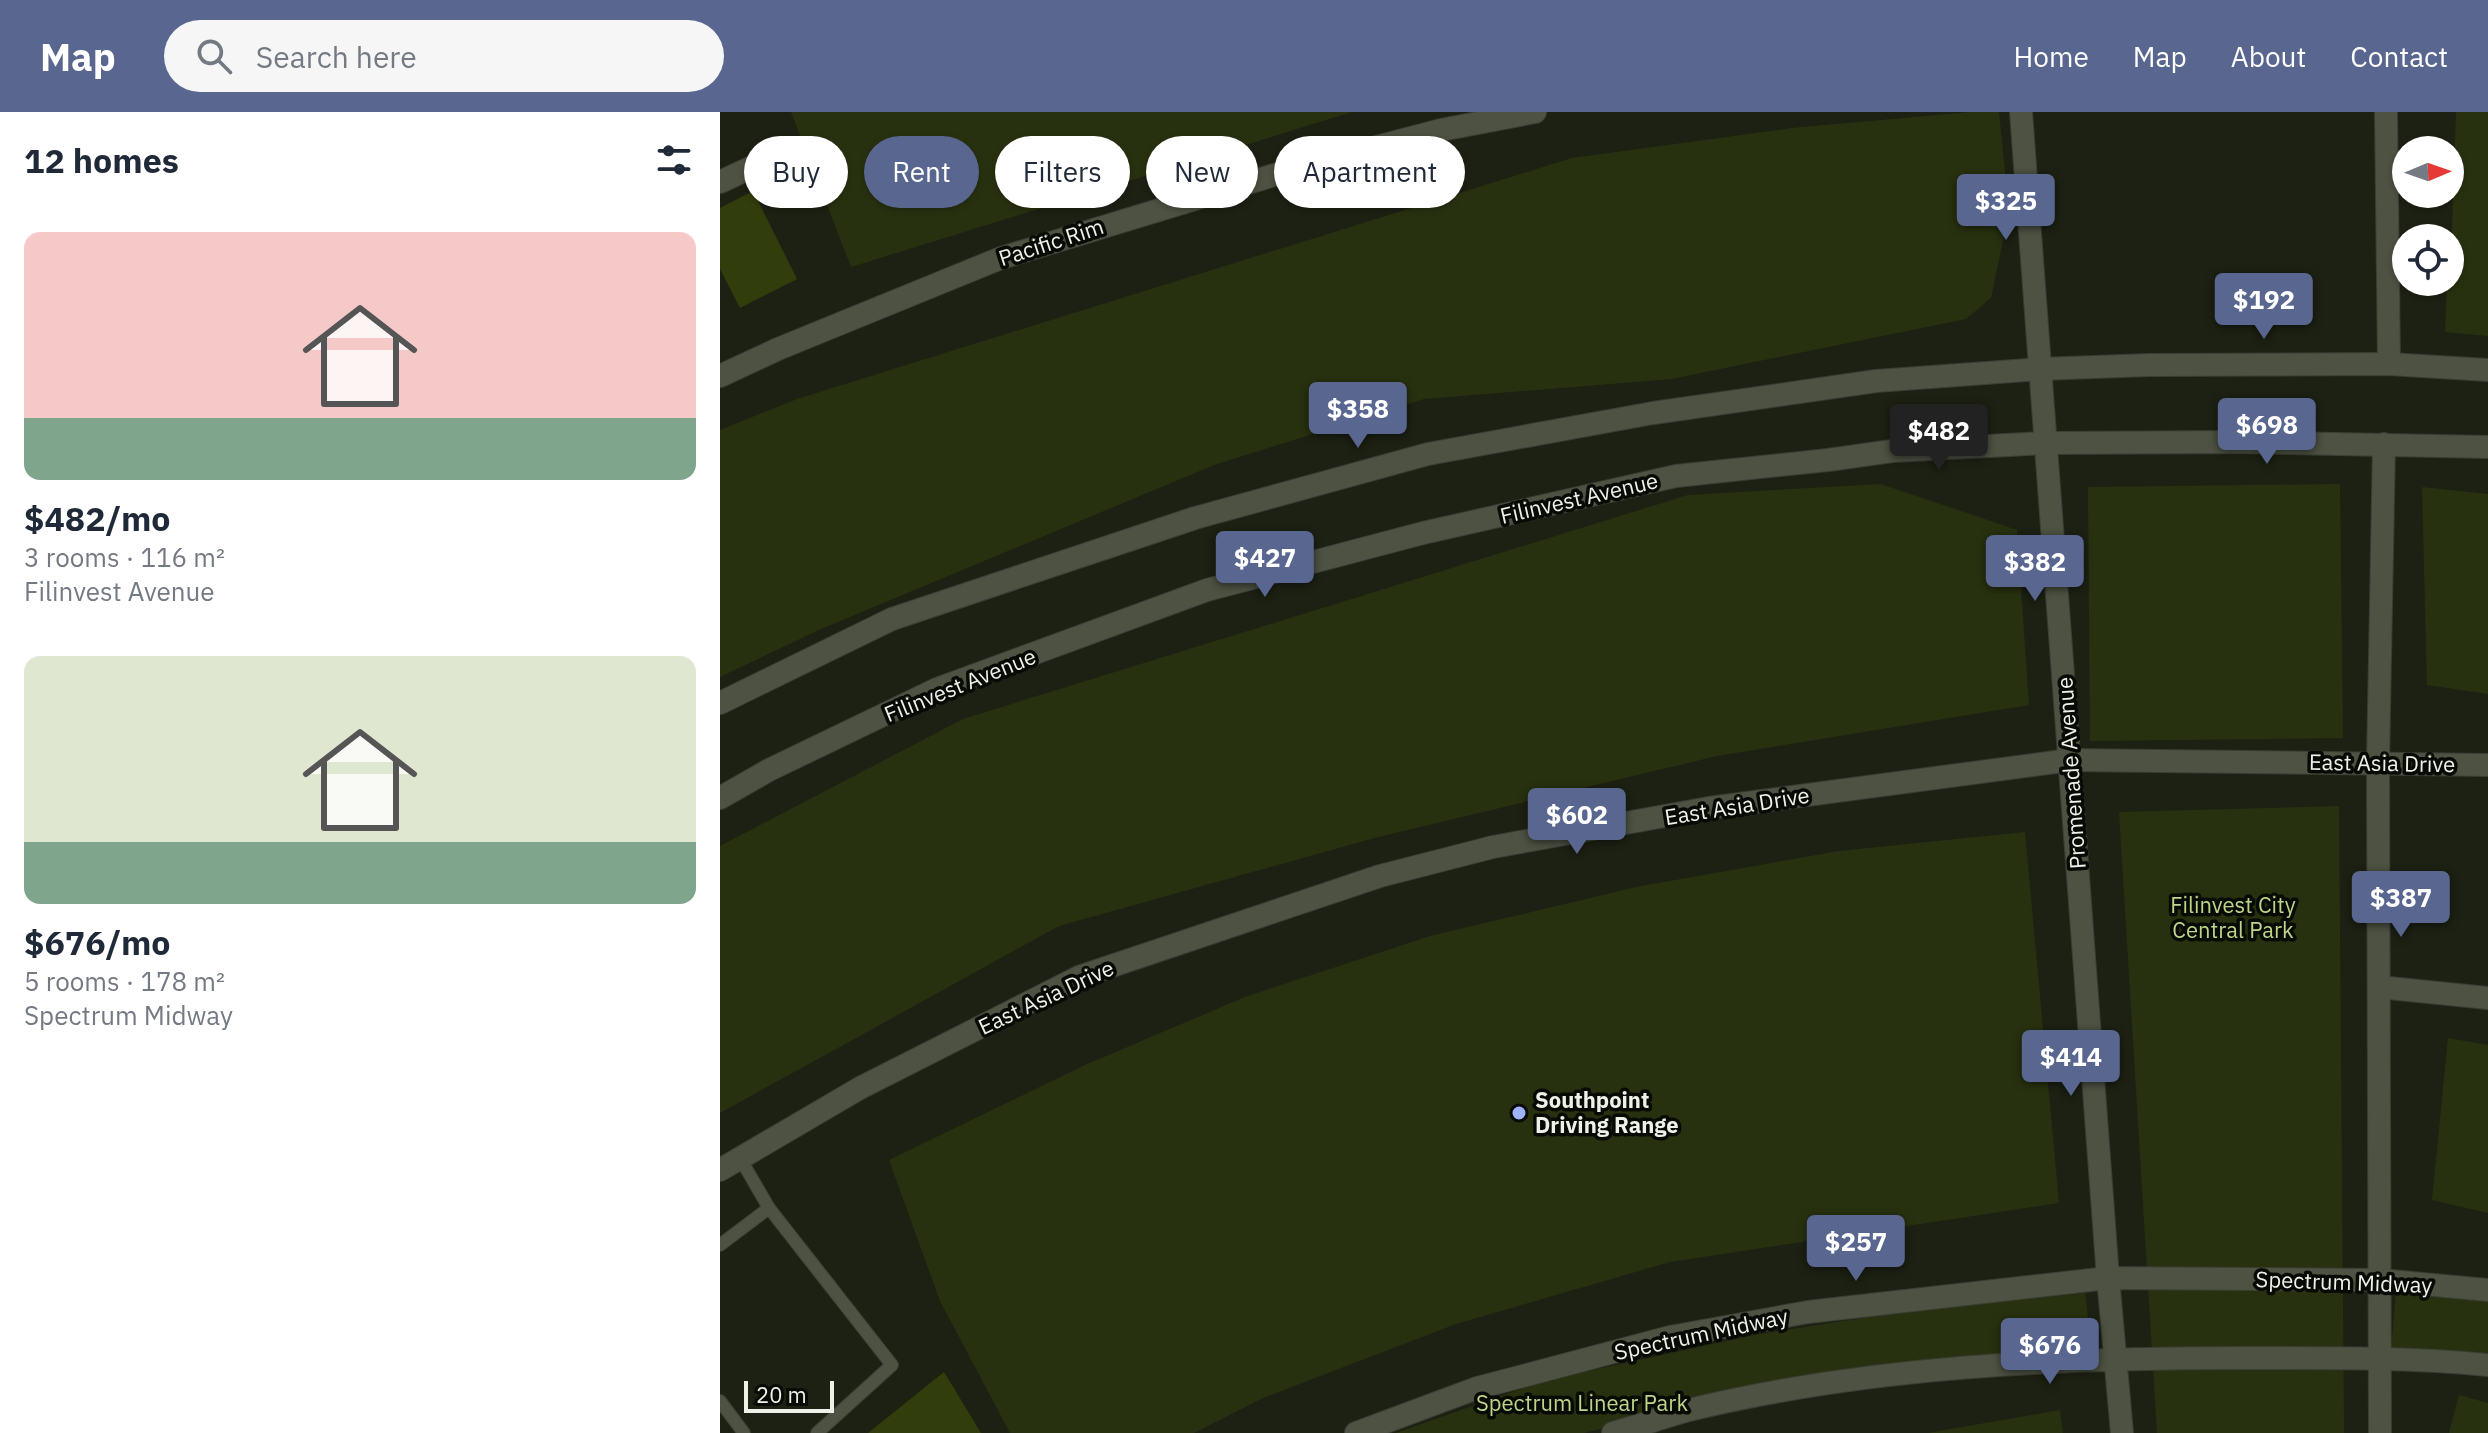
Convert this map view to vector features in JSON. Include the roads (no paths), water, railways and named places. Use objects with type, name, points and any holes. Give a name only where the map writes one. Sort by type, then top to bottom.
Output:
[{"type":"street","name":"Pacific Rim","points":[[720,376],[1001,258],[1307,165],[1441,130],[1535,112]]},
{"type":"street","name":"Promenade Avenue","points":[[2021,112],[2122,1433]]},
{"type":"street","points":[[2386,112],[2389,364]]},
{"type":"street","points":[[720,182],[744,171]]},
{"type":"street","points":[[720,703],[892,619],[1195,518],[1428,454],[1653,413],[1876,381],[2040,369],[2178,365],[2389,364],[2488,370]]},
{"type":"street","name":"Filinvest Avenue","points":[[720,798],[769,770],[937,689],[1222,586],[1423,533],[1676,476],[1892,451],[2046,443],[2488,447]]},
{"type":"street","points":[[2380,1433],[2378,763],[2384,444]]},
{"type":"street","name":"East Asia Drive","points":[[720,1170],[860,1088],[1079,977],[1380,876],[1493,847],[1709,808],[2070,760],[2488,765]]},
{"type":"street","points":[[2379,987],[2488,998]]},
{"type":"street","name":"Spectrum Midway","points":[[1356,1433],[1477,1388],[1670,1337],[1808,1312],[2108,1278],[2380,1280],[2488,1290]]},
{"type":"street","points":[[1613,1433],[1689,1410],[1819,1385],[1935,1371],[2115,1358],[2382,1358],[2488,1365]]},
{"type":"lane","points":[[740,1158],[769,1208],[892,1365],[817,1433]]},
{"type":"lane","points":[[720,1245],[769,1208]]},
{"type":"lane","points":[[720,1401],[744,1433]]},
{"type":"place","name":"Southpoint Driving Range","points":[[1519,1113]]},
{"type":"park label","name":"Filinvest City Central Park","points":[[2233,918]]},
{"type":"park label","name":"Spectrum Linear Park","points":[[1582,1403]]}]
